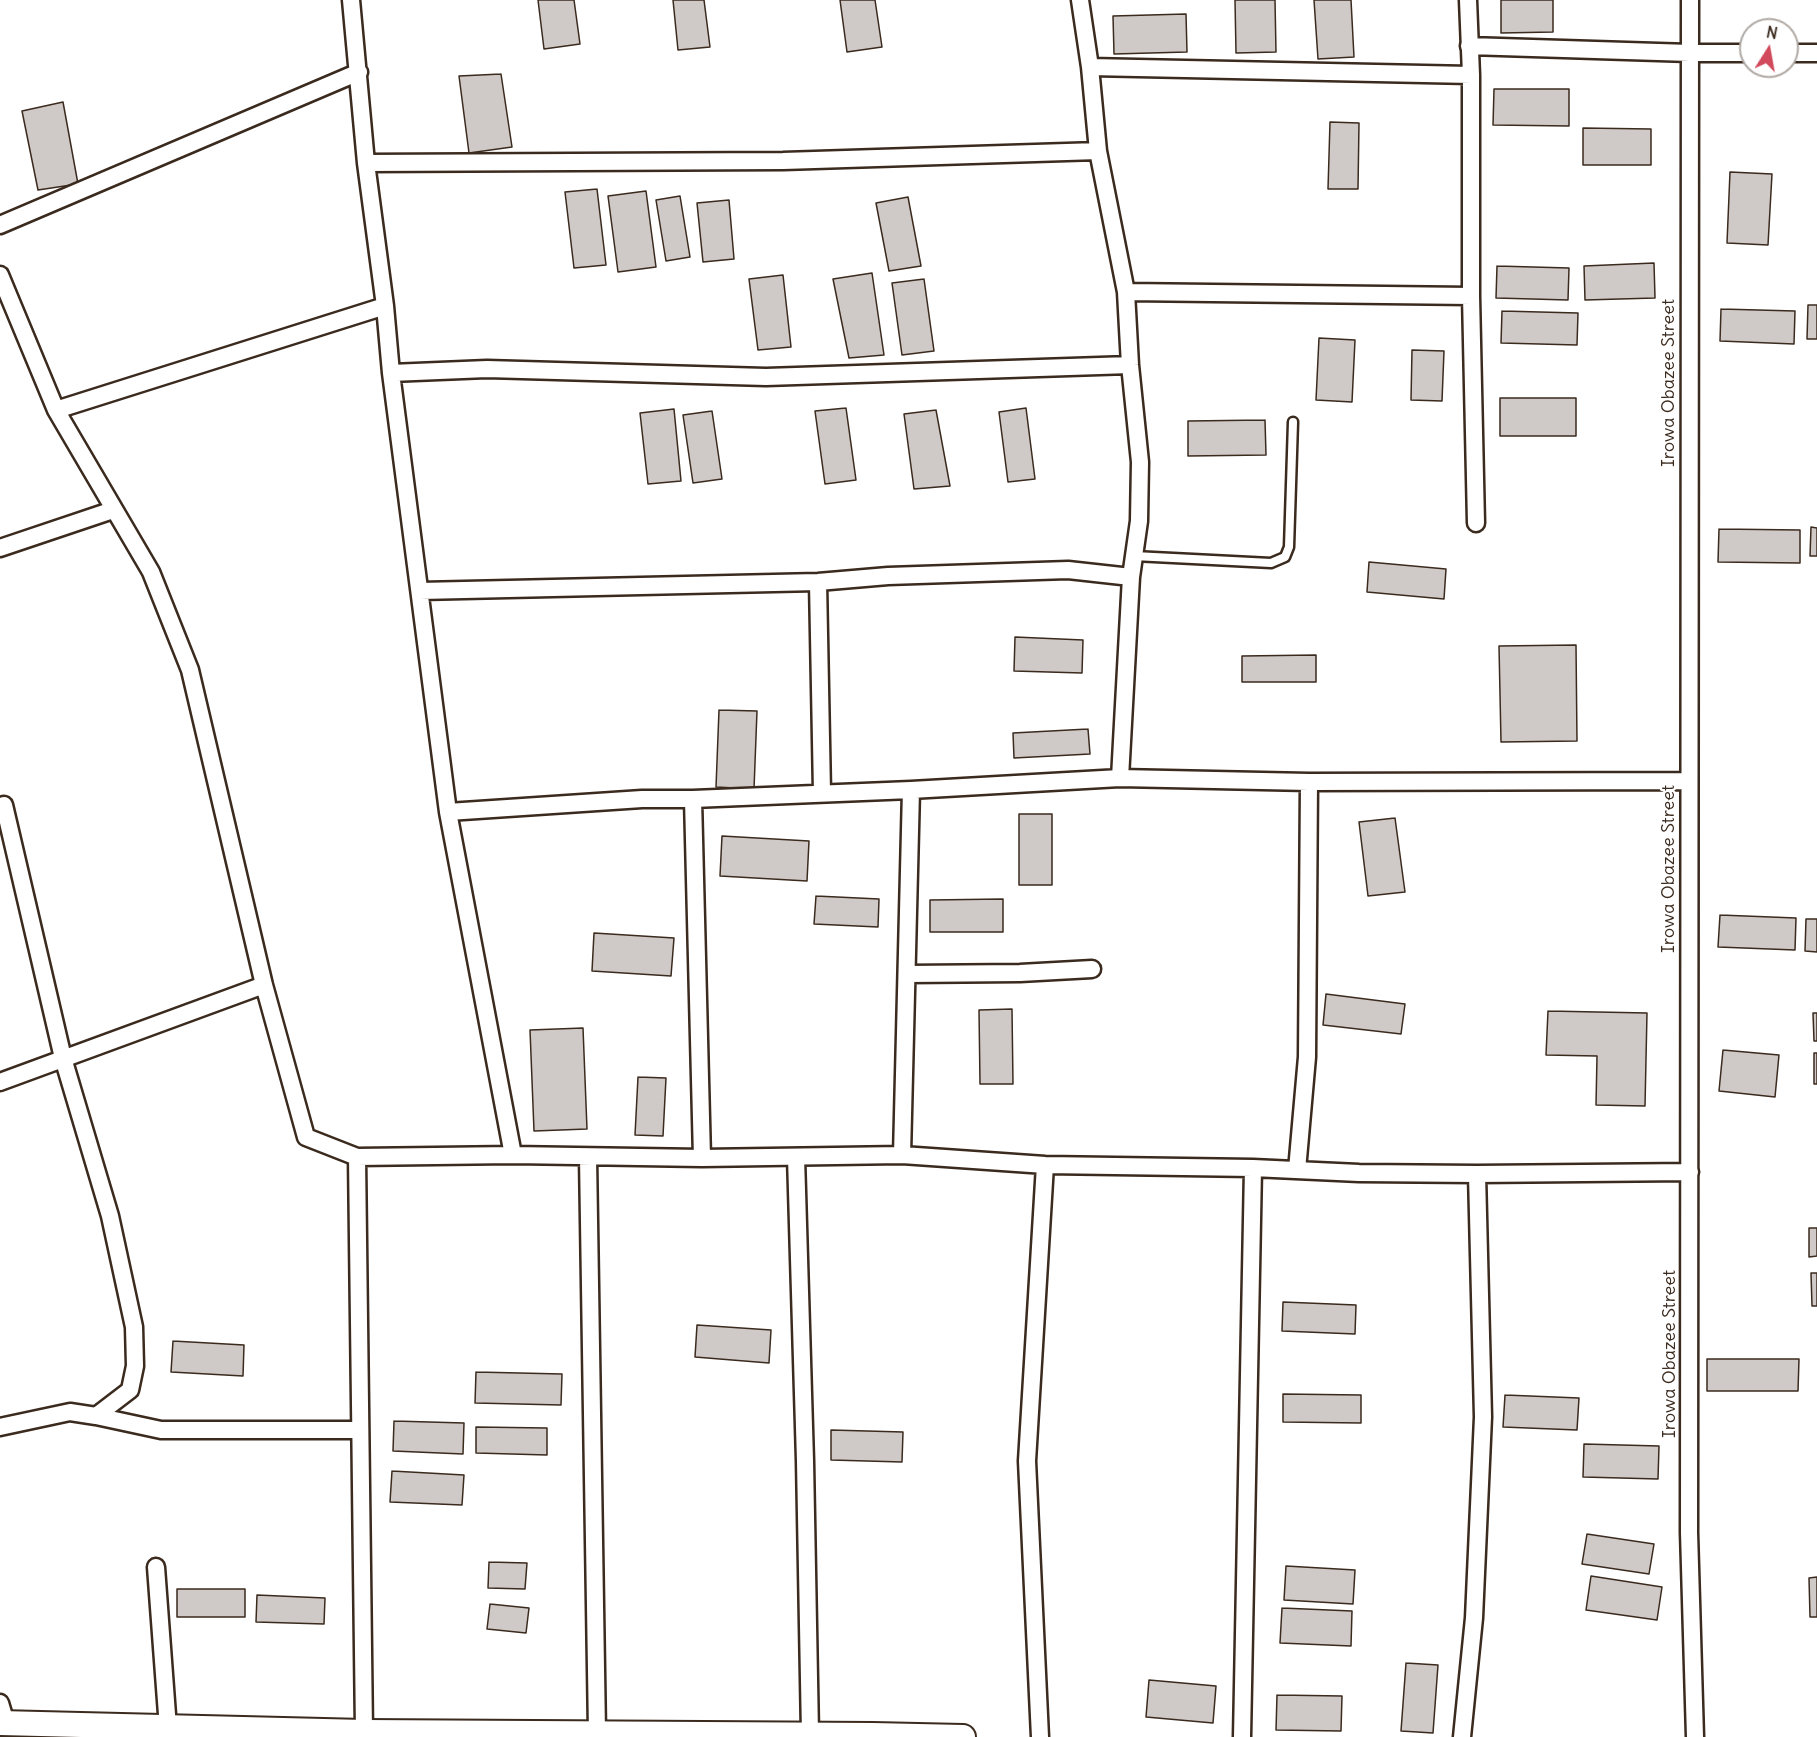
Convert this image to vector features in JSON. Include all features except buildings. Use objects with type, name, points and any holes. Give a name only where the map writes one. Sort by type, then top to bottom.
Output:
[{"type":"street","points":[[351,0],[366,163],[385,306],[391,373],[448,812],[513,1155]]},
{"type":"street","points":[[1080,0],[1090,67],[1098,151],[1126,292],[1130,365],[1140,462],[1139,521],[1131,577],[1120,778]]},
{"type":"street","points":[[1468,0],[1471,75],[1471,296],[1476,524]]},
{"type":"street","name":"Irowa Obazee Street","points":[[1690,0],[1689,1532],[1695,1737]]},
{"type":"street","points":[[1469,46],[1739,53]]},
{"type":"street","points":[[1799,53],[1817,53]]},
{"type":"street","points":[[1090,67],[1471,75]]},
{"type":"street","points":[[0,225],[359,72]]},
{"type":"street","points":[[366,163],[783,162],[1098,151]]},
{"type":"street","points":[[0,274],[56,410],[150,572],[190,670],[264,985],[306,1137],[357,1157],[513,1155],[702,1158],[902,1155],[1045,1165],[1477,1174],[1690,1172]]},
{"type":"street","points":[[1126,292],[1471,296]]},
{"type":"street","points":[[56,410],[385,306]]},
{"type":"street","points":[[391,373],[487,369],[766,377],[1130,365]]},
{"type":"street","points":[[0,548],[113,510]]},
{"type":"street","points":[[420,591],[818,582],[888,576],[1068,570],[1131,577]]},
{"type":"street","points":[[818,582],[822,793]]},
{"type":"street","points":[[448,812],[642,799],[911,790],[1120,778],[1309,782],[1688,781]]},
{"type":"street","points":[[1297,1170],[1307,1057],[1309,782]]},
{"type":"street","points":[[902,1155],[911,790]]},
{"type":"street","points":[[693,799],[702,1158]]},
{"type":"street","points":[[4,805],[63,1058],[110,1216],[134,1327],[135,1366],[130,1390],[96,1416]]},
{"type":"street","points":[[908,974],[1020,974],[1092,969]]},
{"type":"street","points":[[0,1082],[264,985]]},
{"type":"street","points":[[357,1157],[364,1732]]},
{"type":"street","points":[[588,1157],[597,1732]]},
{"type":"street","points":[[796,1157],[810,1734]]},
{"type":"street","points":[[1040,1737],[1026,1461],[1045,1165]]},
{"type":"street","points":[[1242,1737],[1253,1168]]},
{"type":"street","points":[[1462,1737],[1474,1618],[1483,1417],[1477,1174]]},
{"type":"street","points":[[0,1427],[70,1412],[161,1430],[360,1430]]},
{"type":"street","points":[[156,1567],[168,1728]]},
{"type":"street","points":[[2,1716],[168,1728],[326,1734],[597,1732],[641,1735],[810,1734],[963,1737]]},
{"type":"lane","points":[[1134,556],[1271,564],[1285,558],[1289,547],[1293,422]]}]
